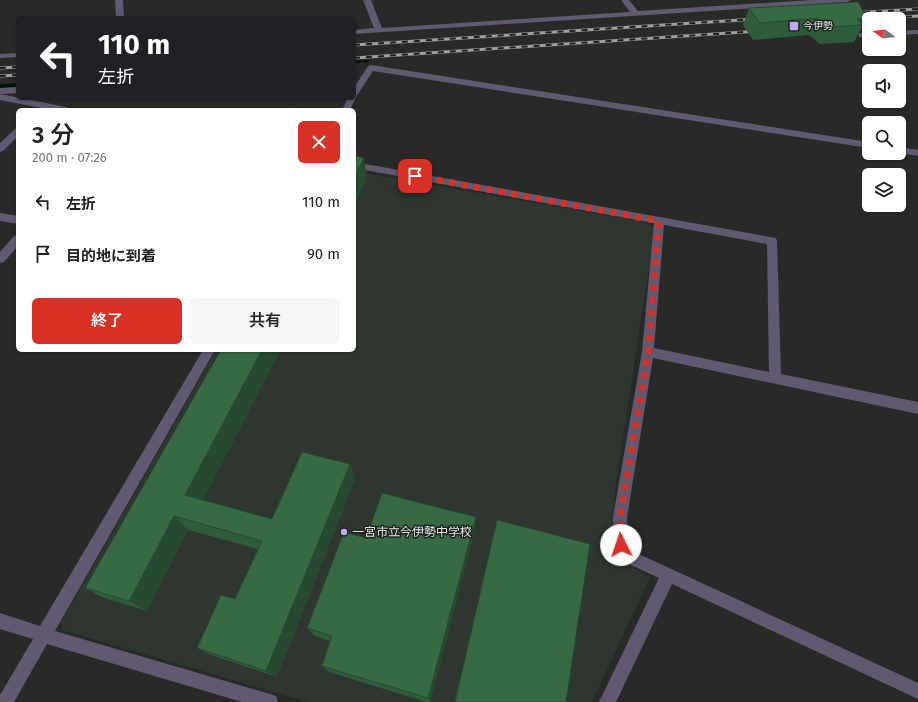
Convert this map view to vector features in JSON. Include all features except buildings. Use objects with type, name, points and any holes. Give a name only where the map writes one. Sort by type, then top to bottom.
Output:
[{"type":"street","points":[[119,0],[120,16]]},
{"type":"street","points":[[367,0],[379,31]]},
{"type":"street","points":[[625,0],[636,14]]},
{"type":"street","points":[[356,32],[847,0]]},
{"type":"street","points":[[906,33],[918,32]]},
{"type":"street","points":[[0,56],[16,55]]},
{"type":"street","points":[[356,92],[371,68],[862,144]]},
{"type":"street","points":[[0,91],[16,90]]},
{"type":"street","points":[[0,97],[42,108]]},
{"type":"street","points":[[0,149],[16,133]]},
{"type":"street","points":[[906,151],[918,153]]},
{"type":"street","points":[[356,165],[772,241],[775,379]]},
{"type":"street","points":[[0,217],[16,220]]},
{"type":"street","points":[[659,221],[648,352],[620,517],[621,545],[636,560],[669,574],[916,695]]},
{"type":"street","points":[[0,259],[16,241]]},
{"type":"street","points":[[5,702],[208,352]]},
{"type":"street","points":[[648,352],[918,408]]},
{"type":"street","points":[[607,702],[669,574]]},
{"type":"street","points":[[0,621],[43,636],[270,702]]},
{"type":"shaded area","points":[[356,171],[644,222],[655,228],[614,496],[612,538],[622,560],[650,577],[592,702],[308,702],[62,630],[62,621],[215,352],[356,352]]},
{"type":"waterway","points":[[356,62],[367,61]]},
{"type":"waterway","points":[[0,86],[16,85]]},
{"type":"railway","points":[[852,13],[918,9]]},
{"type":"railway","points":[[906,17],[918,16]]},
{"type":"railway","points":[[356,45],[756,19]]},
{"type":"railway","points":[[853,25],[862,24]]},
{"type":"railway","points":[[356,58],[759,31]]},
{"type":"railway","points":[[0,68],[16,67]]},
{"type":"railway","points":[[0,76],[16,75]]},
{"type":"place","name":"今伊勢","points":[[794,26]]},
{"type":"place","name":"一宮市立今伊勢中学校","points":[[344,532]]},
{"type":"route","points":[[415,176],[659,221],[648,352],[620,517],[621,545]]}]
